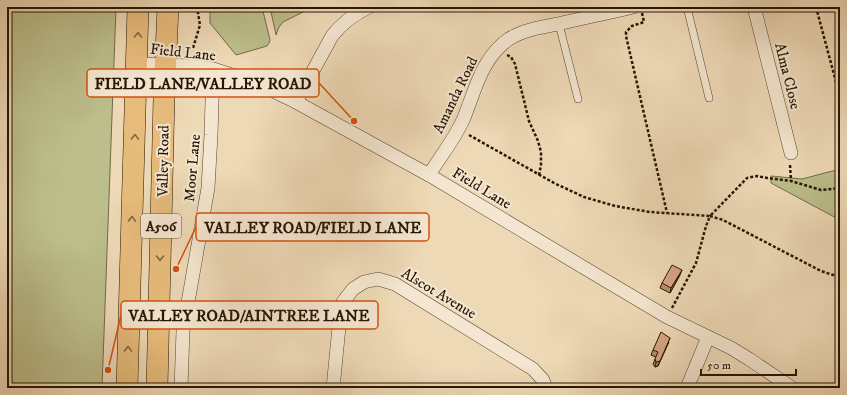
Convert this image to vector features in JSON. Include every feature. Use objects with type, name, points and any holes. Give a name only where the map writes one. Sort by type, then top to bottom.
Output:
[{"type":"main road","name":"Valley Road","points":[[127,388],[138,7]]},
{"type":"main road","name":"Valley Road","points":[[157,388],[164,98],[168,7]]},
{"type":"street","points":[[296,102],[332,36],[344,23],[369,7]]},
{"type":"street","name":"Amanda Road","points":[[429,175],[463,120],[479,77],[488,61],[498,48],[508,39],[533,30],[633,7]]},
{"type":"street","name":"Alma Close","points":[[754,7],[791,153]]},
{"type":"street","name":"Field Lane","points":[[137,64],[192,66],[213,69],[262,86],[296,102],[429,175],[667,317],[749,358],[792,388]]},
{"type":"street","name":"Moor Lane","points":[[181,388],[183,330],[208,188],[213,69]]},
{"type":"street","name":"Alscot Avenue","points":[[332,388],[343,302],[353,289],[364,282],[378,279],[395,284],[533,369],[543,380],[546,388]]},
{"type":"street","points":[[687,388],[708,337]]},
{"type":"lane","points":[[687,7],[709,98]]},
{"type":"lane","points":[[559,24],[578,99]]},
{"type":"path","points":[[193,48],[200,25],[197,7]]},
{"type":"path","points":[[641,7],[644,22],[632,26],[626,32],[626,36],[667,213]]},
{"type":"path","points":[[816,7],[840,97]]},
{"type":"path","points":[[498,48],[511,57],[515,64],[529,121],[541,152],[539,175]]},
{"type":"path","points":[[458,129],[539,175],[584,197],[615,206],[650,212],[710,216],[722,220],[821,271],[833,276],[840,271]]},
{"type":"path","points":[[667,317],[696,263],[710,216],[747,178],[756,176],[791,181],[821,190],[840,188]]},
{"type":"green space","points":[[7,7],[116,7],[102,388],[7,388]]},
{"type":"green space","points":[[210,7],[262,7],[270,40],[269,43],[267,46],[236,55],[210,23]]},
{"type":"green space","points":[[270,7],[311,7],[283,22],[276,35]]},
{"type":"green space","points":[[840,169],[840,220],[771,183],[771,176],[802,179]]},
{"type":"building","points":[[672,265],[682,270],[671,288],[662,283]]},
{"type":"building","points":[[661,332],[670,338],[660,361],[656,362],[655,359],[658,352],[653,350]]},
{"type":"place","name":"FIELD LANE/VALLEY ROAD","points":[[354,121]]},
{"type":"place","name":"VALLEY ROAD/FIELD LANE","points":[[176,269]]},
{"type":"place","name":"VALLEY ROAD/AINTREE LANE","points":[[108,370]]}]
